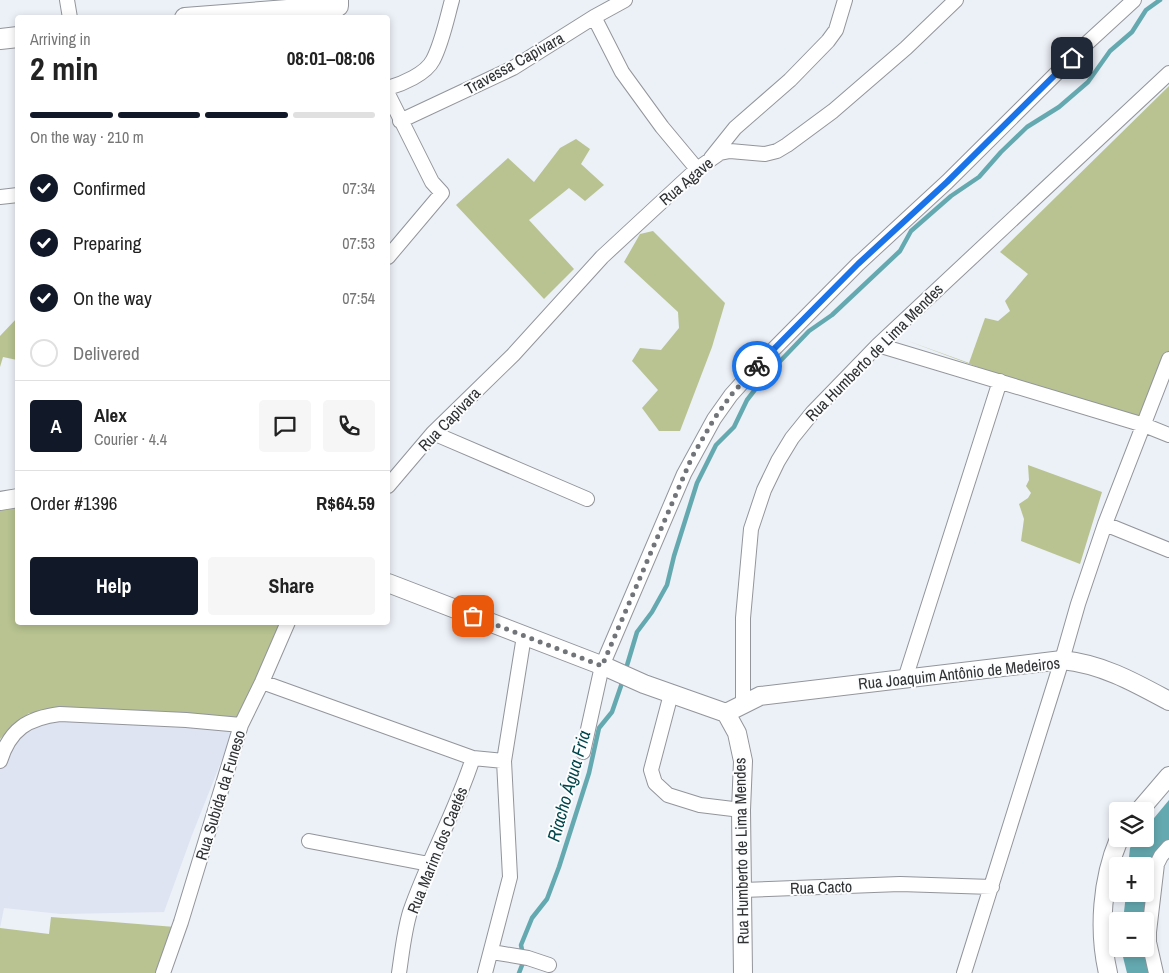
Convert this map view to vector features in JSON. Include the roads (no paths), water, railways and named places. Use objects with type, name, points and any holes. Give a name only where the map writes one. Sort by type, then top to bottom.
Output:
[{"type":"main road","points":[[222,15],[338,8]]},
{"type":"main road","points":[[0,39],[15,37]]},
{"type":"street","points":[[67,0],[70,15]]},
{"type":"street","points":[[390,87],[418,74],[430,64],[437,49],[452,0]]},
{"type":"street","name":"Travessa Capivara","points":[[400,121],[513,68],[594,17],[625,0]]},
{"type":"street","points":[[709,160],[735,128],[790,80],[828,41],[836,30],[845,0]]},
{"type":"street","name":"Rua Agave","points":[[513,354],[602,257],[697,169],[720,153],[770,153],[787,145],[833,111],[906,48],[956,0]]},
{"type":"street","points":[[583,752],[604,666],[684,474],[714,419],[731,395],[757,366],[858,264],[947,182],[1085,45],[1134,0]]},
{"type":"street","points":[[594,17],[622,72],[697,169]]},
{"type":"street","name":"Rua Humberto de Lima Mendes","points":[[743,704],[743,618],[751,529],[760,499],[770,476],[792,438],[812,412],[878,345],[1169,73]]},
{"type":"street","points":[[390,98],[432,182],[442,193],[390,255]]},
{"type":"street","points":[[0,197],[15,195]]},
{"type":"street","points":[[878,345],[1000,381],[1169,435]]},
{"type":"street","name":"Rua Capivara","points":[[390,484],[433,433],[513,354]]},
{"type":"street","points":[[966,966],[1078,604],[1105,524],[1169,359]]},
{"type":"street","points":[[905,679],[1000,381]]},
{"type":"street","points":[[433,433],[587,499]]},
{"type":"street","points":[[0,501],[15,498]]},
{"type":"street","points":[[1105,524],[1169,550]]},
{"type":"street","points":[[390,584],[604,666],[644,684],[726,713],[743,704]]},
{"type":"street","name":"Rua Subida da Funeso","points":[[163,973],[184,914],[241,725],[287,625]]},
{"type":"street","points":[[485,973],[510,878],[504,762],[524,636]]},
{"type":"street","name":"Rua Joaquim Antônio de Medeiros","points":[[743,704],[760,696],[1062,660],[1084,662],[1101,668],[1169,701]]},
{"type":"street","points":[[262,682],[473,758],[504,762]]},
{"type":"street","points":[[671,694],[651,770],[655,783],[668,795],[700,805],[741,810]]},
{"type":"street","name":"Rua Humberto de Lima Mendes","points":[[726,713],[737,733],[743,761],[741,810],[743,973]]},
{"type":"street","points":[[0,761],[14,733],[28,722],[60,714],[241,725]]},
{"type":"street","name":"Rua Marim dos Caetés","points":[[399,973],[410,914],[429,864],[466,780],[473,758]]},
{"type":"street","points":[[1147,802],[1169,776]]},
{"type":"street","points":[[309,841],[429,864]]},
{"type":"street","points":[[1108,973],[1103,938],[1104,907],[1111,864],[1116,847]]},
{"type":"street","points":[[1156,973],[1149,942],[1149,932],[1157,864],[1169,847]]},
{"type":"street","name":"Rua Cacto","points":[[742,890],[900,884],[992,887]]},
{"type":"street","points":[[492,952],[521,957],[549,965]]},
{"type":"water","points":[[1169,800],[1169,840],[1154,858],[1129,857],[1131,847],[1154,847],[1154,818]]},
{"type":"water","points":[[1125,902],[1147,902],[1146,912],[1124,912]]},
{"type":"water","points":[[1123,957],[1146,957],[1151,973],[1127,973]]},
{"type":"waterway","name":"Riacho Água Fria","points":[[625,672],[637,632],[652,612],[667,585],[697,483],[716,445],[734,427],[747,400],[764,378],[809,331],[832,315],[900,251],[911,231],[951,196],[979,177],[1027,127],[1059,107],[1088,82],[1110,51],[1132,32],[1146,10],[1160,0]]},
{"type":"waterway","name":"Riacho Água Fria","points":[[519,973],[524,960],[521,945],[532,918],[547,899],[589,773],[599,728],[612,712],[623,680]]}]
